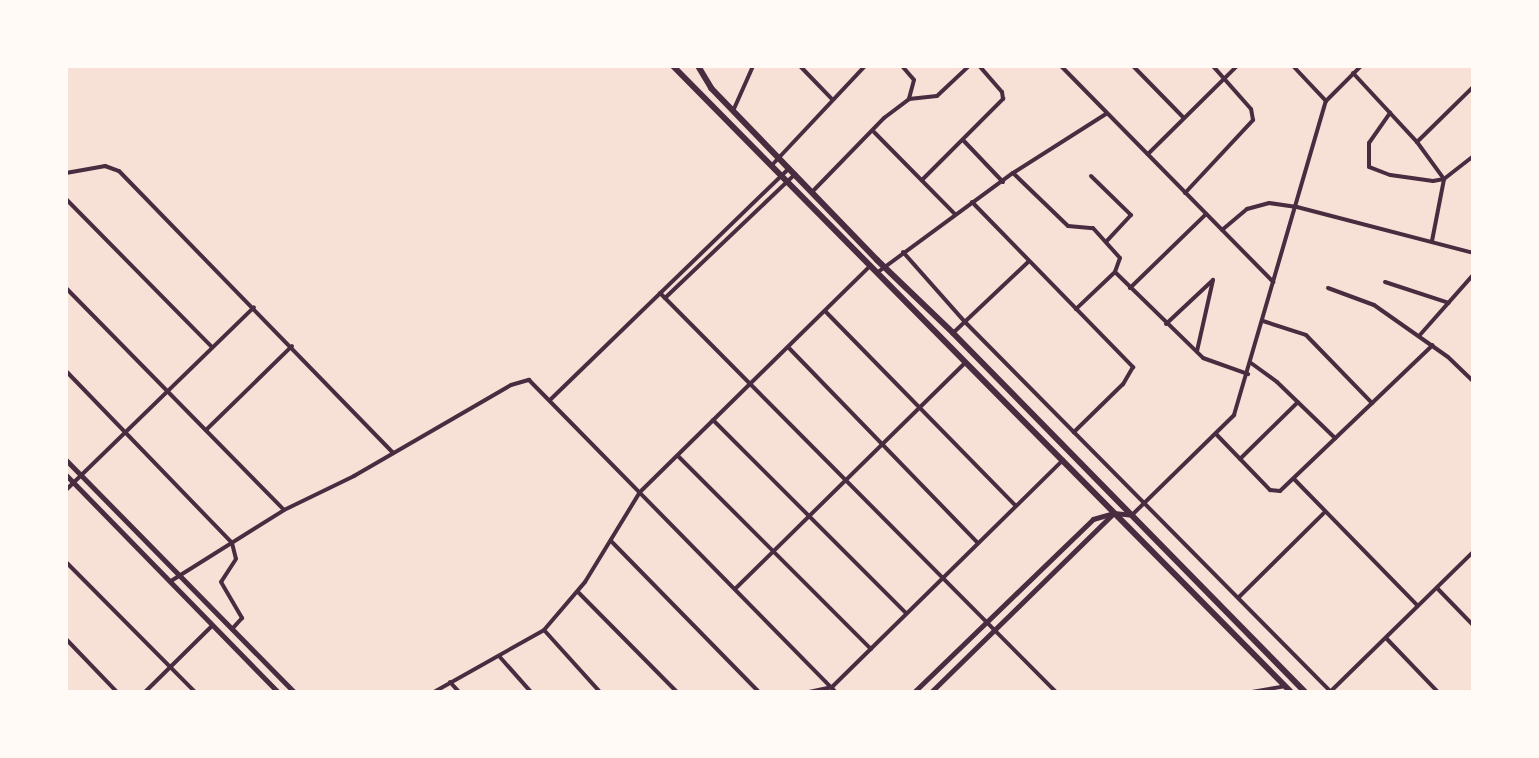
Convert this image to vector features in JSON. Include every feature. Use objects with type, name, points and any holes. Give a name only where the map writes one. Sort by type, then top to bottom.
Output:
[{"type":"highway","points":[[673,66],[881,270],[1288,689]]},
{"type":"highway","points":[[700,68],[733,111],[813,191],[874,263]]},
{"type":"highway","points":[[881,270],[953,333],[1305,692]]},
{"type":"main road","points":[[66,460],[294,692]]},
{"type":"main road","points":[[66,475],[278,692]]},
{"type":"main road","points":[[931,692],[1114,513]]},
{"type":"main road","points":[[914,692],[1093,519],[1114,513],[1132,515]]},
{"type":"street","points":[[733,111],[753,66]]},
{"type":"street","points":[[800,66],[832,99]]},
{"type":"street","points":[[772,165],[865,66]]},
{"type":"street","points":[[902,66],[914,80],[909,99]]},
{"type":"street","points":[[813,191],[874,132],[884,118],[909,99],[937,96],[969,66]]},
{"type":"street","points":[[922,180],[1003,99],[1002,92],[985,68],[979,66]]},
{"type":"street","points":[[1133,66],[1183,117]]},
{"type":"street","points":[[1185,193],[1253,120],[1251,109],[1213,66]]},
{"type":"street","points":[[1148,154],[1237,66]]},
{"type":"street","points":[[1293,66],[1326,101]]},
{"type":"street","points":[[1132,515],[1234,415],[1326,101],[1361,66]]},
{"type":"street","points":[[1064,67],[1273,282]]},
{"type":"street","points":[[1353,73],[1417,142],[1444,179],[1432,241]]},
{"type":"street","points":[[1417,142],[1473,87]]},
{"type":"street","points":[[881,270],[1013,173],[1107,113]]},
{"type":"street","points":[[1390,113],[1369,143],[1369,167],[1390,175],[1433,181],[1444,179],[1473,156]]},
{"type":"street","points":[[874,132],[955,214]]},
{"type":"street","points":[[962,140],[1003,182]]},
{"type":"street","points":[[66,173],[111,167],[254,307],[393,453]]},
{"type":"street","points":[[665,298],[792,171]]},
{"type":"street","points":[[1013,173],[1068,226],[1089,226],[1107,241],[1120,258],[1115,272],[1076,309]]},
{"type":"street","points":[[1091,176],[1131,215],[1107,241]]},
{"type":"street","points":[[551,399],[785,178]]},
{"type":"street","points":[[66,199],[212,347]]},
{"type":"street","points":[[972,202],[1133,367],[1123,384],[1074,432]]},
{"type":"street","points":[[1222,230],[1253,206],[1297,207],[1473,253]]},
{"type":"street","points":[[1130,288],[1206,214]]},
{"type":"street","points":[[903,252],[965,322],[1331,692],[1473,552]]},
{"type":"street","points":[[953,333],[1028,262]]},
{"type":"street","points":[[434,692],[544,630],[578,592],[640,492],[874,263]]},
{"type":"street","points":[[1115,272],[1197,352],[1211,362],[1248,374]]},
{"type":"street","points":[[1419,336],[1473,275]]},
{"type":"street","points":[[1166,324],[1213,280],[1197,352]]},
{"type":"street","points":[[1385,282],[1449,303]]},
{"type":"street","points":[[66,288],[284,510]]},
{"type":"street","points":[[1328,288],[1374,305],[1433,345],[1473,381]]},
{"type":"street","points":[[660,293],[1056,692]]},
{"type":"street","points":[[66,490],[254,307]]},
{"type":"street","points":[[825,311],[1015,505]]},
{"type":"street","points":[[1263,321],[1306,335],[1372,403]]},
{"type":"street","points":[[1216,434],[1274,491],[1280,491],[1433,345]]},
{"type":"street","points":[[206,430],[292,346]]},
{"type":"street","points":[[788,347],[978,543]]},
{"type":"street","points":[[736,588],[967,361]]},
{"type":"street","points":[[1251,363],[1335,438]]},
{"type":"street","points":[[66,371],[232,543],[236,559],[221,582],[242,618],[232,629]]},
{"type":"street","points":[[171,581],[284,510],[522,380],[529,380],[834,690]]},
{"type":"street","points":[[1240,459],[1298,402]]},
{"type":"street","points":[[713,420],[906,613]]},
{"type":"street","points":[[677,455],[871,649]]},
{"type":"street","points":[[809,692],[834,690],[906,613],[1063,460]]},
{"type":"street","points":[[1293,479],[1418,606]]},
{"type":"street","points":[[1239,597],[1325,512]]},
{"type":"street","points":[[611,541],[759,692]]},
{"type":"street","points":[[66,562],[195,692]]},
{"type":"street","points":[[1437,588],[1473,625]]},
{"type":"street","points":[[578,592],[677,692]]},
{"type":"street","points":[[145,692],[213,625]]},
{"type":"street","points":[[544,630],[600,692]]},
{"type":"street","points":[[1386,638],[1435,691]]},
{"type":"street","points":[[66,639],[117,692]]},
{"type":"street","points":[[499,656],[531,692]]},
{"type":"street","points":[[450,682],[459,692]]},
{"type":"street","points":[[1252,692],[1288,689]]}]
